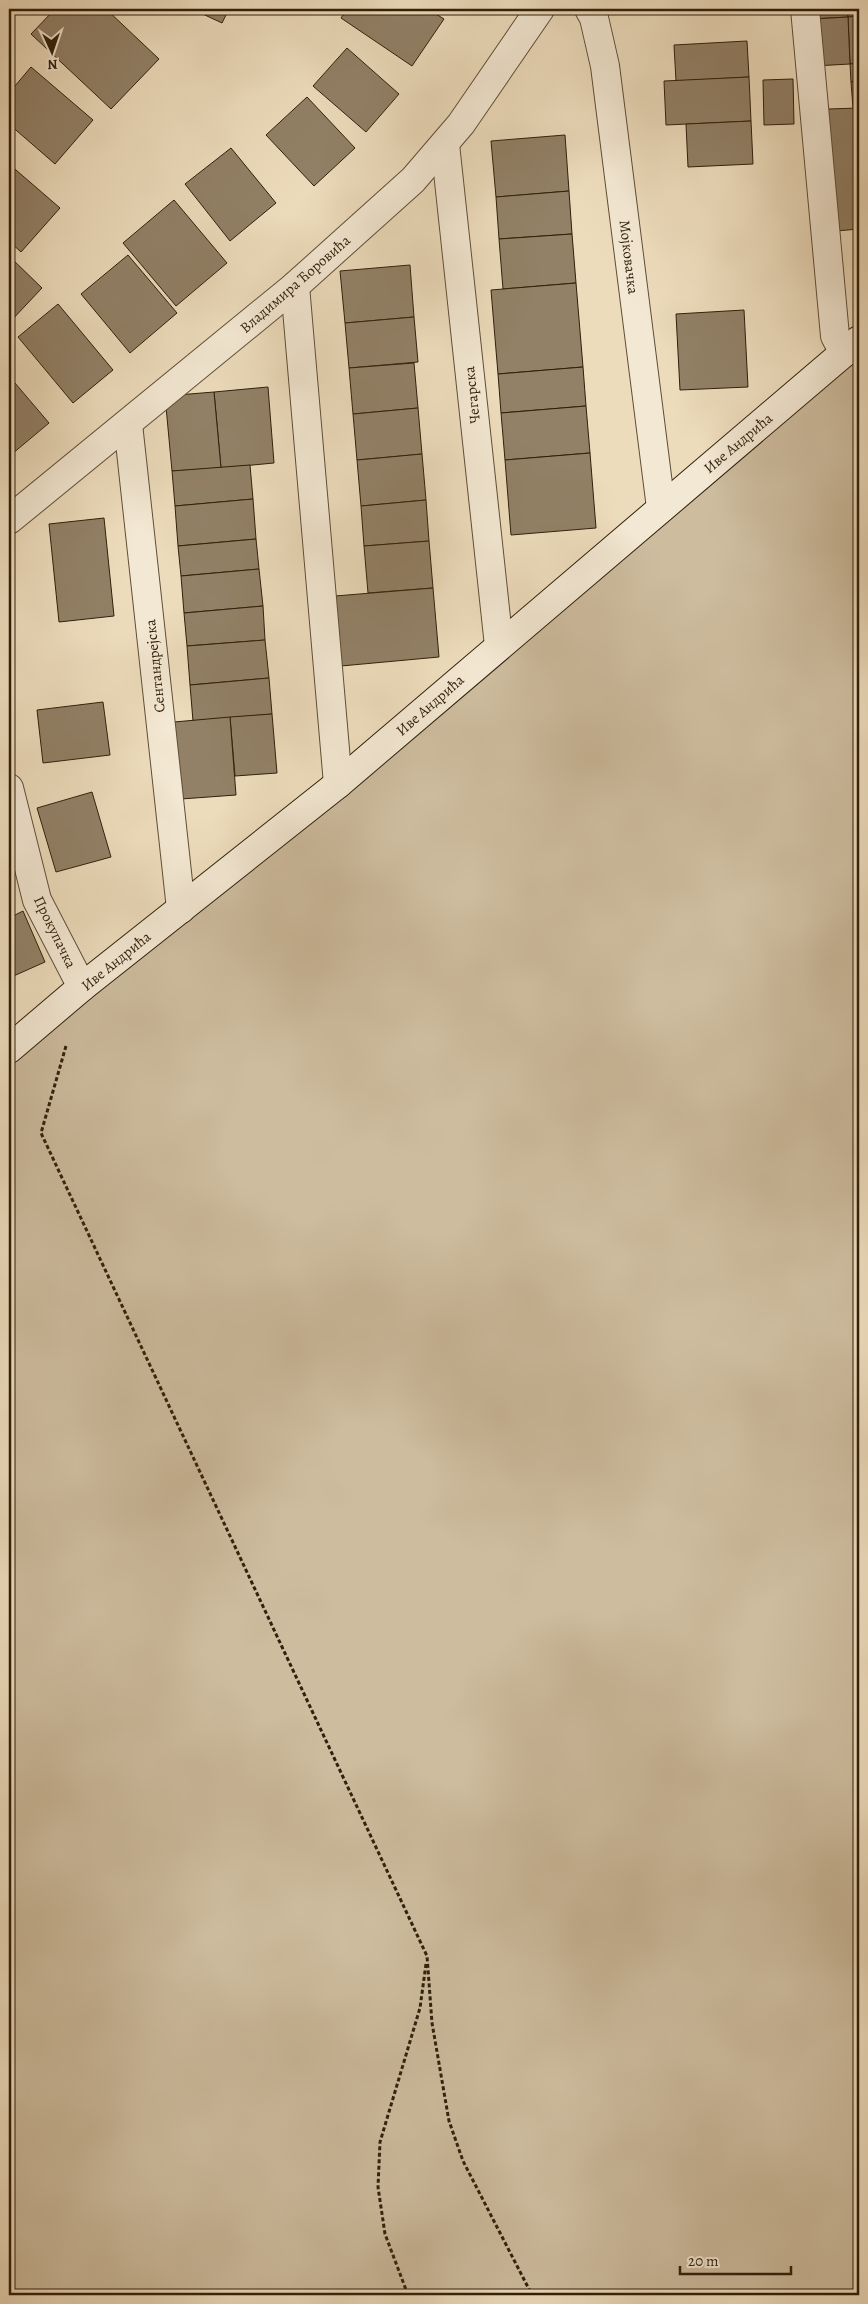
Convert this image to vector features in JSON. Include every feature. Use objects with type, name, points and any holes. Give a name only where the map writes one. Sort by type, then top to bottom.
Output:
[{"type":"street","name":"Владимира Ћоровића","points":[[9,520],[295,286],[413,180],[461,124],[540,9]]},
{"type":"street","name":"Мојковачка","points":[[588,9],[594,18],[605,66],[661,508]]},
{"type":"street","name":"Иве Андрића","points":[[9,1049],[82,987],[338,784],[852,346],[835,336],[805,9]]},
{"type":"street","name":"Чегарска","points":[[445,144],[498,646]]},
{"type":"street","points":[[295,286],[338,784]]},
{"type":"street","name":"Сентандрејска","points":[[128,424],[181,909]]},
{"type":"street","name":"Прокупачка","points":[[9,788],[37,900],[82,987]]},
{"type":"path","points":[[67,1042],[41,1133],[427,1956],[432,2023],[448,2121],[463,2161],[532,2295]]},
{"type":"path","points":[[408,2295],[385,2234],[378,2188],[380,2142],[420,2008],[427,1956]]},
{"type":"shaded area","points":[[859,340],[859,2295],[9,2295],[9,1049]]},
{"type":"building","points":[[55,9],[106,9],[159,59],[111,109],[31,34]]},
{"type":"building","points":[[192,9],[229,9],[222,23]]},
{"type":"building","points":[[347,9],[428,9],[444,19],[412,66],[341,18]]},
{"type":"building","points":[[811,9],[847,9],[848,17],[812,19]]},
{"type":"building","points":[[847,9],[859,9],[859,16],[848,17]]},
{"type":"building","points":[[859,16],[859,63],[850,64],[848,17]]},
{"type":"building","points":[[848,17],[850,64],[814,66],[812,19]]},
{"type":"building","points":[[747,41],[749,77],[676,81],[674,45]]},
{"type":"building","points":[[347,48],[399,94],[366,132],[313,86]]},
{"type":"building","points":[[859,63],[859,81],[851,82],[850,64]]},
{"type":"building","points":[[31,67],[93,120],[55,164],[9,124],[9,93]]},
{"type":"building","points":[[749,77],[751,121],[666,125],[664,81]]},
{"type":"building","points":[[793,79],[794,124],[764,125],[763,80]]},
{"type":"building","points":[[859,81],[859,108],[853,108],[851,82]]},
{"type":"building","points":[[307,97],[355,148],[314,186],[266,135]]},
{"type":"building","points":[[859,108],[859,229],[836,231],[828,109]]},
{"type":"building","points":[[751,121],[753,164],[688,167],[686,124]]},
{"type":"building","points":[[565,135],[569,191],[496,197],[491,141]]},
{"type":"building","points":[[231,148],[276,203],[230,241],[185,184]]},
{"type":"building","points":[[9,164],[60,208],[21,252],[9,241]]},
{"type":"building","points":[[569,191],[572,234],[499,239],[496,197]]},
{"type":"building","points":[[174,200],[227,263],[176,306],[123,243]]},
{"type":"building","points":[[572,234],[576,283],[503,289],[499,239]]},
{"type":"building","points":[[128,255],[177,313],[130,353],[81,294]]},
{"type":"building","points":[[9,256],[42,288],[9,323]]},
{"type":"building","points":[[410,265],[414,317],[345,323],[340,271]]},
{"type":"building","points":[[576,283],[583,367],[498,374],[491,290]]},
{"type":"building","points":[[58,304],[113,370],[73,403],[18,337]]},
{"type":"building","points":[[744,310],[748,387],[680,390],[676,314]]},
{"type":"building","points":[[414,317],[418,362],[349,368],[345,323]]},
{"type":"building","points":[[414,363],[418,408],[353,414],[349,368]]},
{"type":"building","points":[[583,367],[586,406],[501,413],[498,374]]},
{"type":"building","points":[[9,376],[49,423],[12,454],[9,450]]},
{"type":"building","points":[[268,387],[274,463],[221,468],[214,392]]},
{"type":"building","points":[[214,392],[221,468],[172,471],[165,396]]},
{"type":"building","points":[[586,406],[590,453],[505,460],[501,413]]},
{"type":"building","points":[[418,408],[422,454],[357,460],[353,414]]},
{"type":"building","points":[[590,453],[596,528],[511,535],[505,460]]},
{"type":"building","points":[[422,454],[426,500],[361,506],[357,460]]},
{"type":"building","points":[[250,465],[253,499],[175,506],[172,471]]},
{"type":"building","points":[[253,499],[256,539],[178,546],[175,506]]},
{"type":"building","points":[[426,500],[429,541],[364,546],[361,506]]},
{"type":"building","points":[[104,518],[114,616],[59,622],[49,524]]},
{"type":"building","points":[[256,539],[259,569],[181,576],[178,546]]},
{"type":"building","points":[[429,541],[433,588],[368,593],[364,546]]},
{"type":"building","points":[[259,569],[263,606],[184,613],[181,576]]},
{"type":"building","points":[[433,588],[439,657],[341,666],[335,596]]},
{"type":"building","points":[[263,606],[265,640],[187,646],[184,613]]},
{"type":"building","points":[[265,640],[269,678],[190,685],[187,646]]},
{"type":"building","points":[[269,678],[272,714],[193,721],[190,685]]},
{"type":"building","points":[[103,702],[110,755],[43,763],[37,710]]},
{"type":"building","points":[[272,714],[277,773],[235,776],[230,717]]},
{"type":"building","points":[[230,717],[236,795],[181,799],[174,722]]},
{"type":"building","points":[[92,792],[111,857],[56,872],[37,808]]},
{"type":"building","points":[[23,911],[45,962],[9,978],[9,918]]}]
